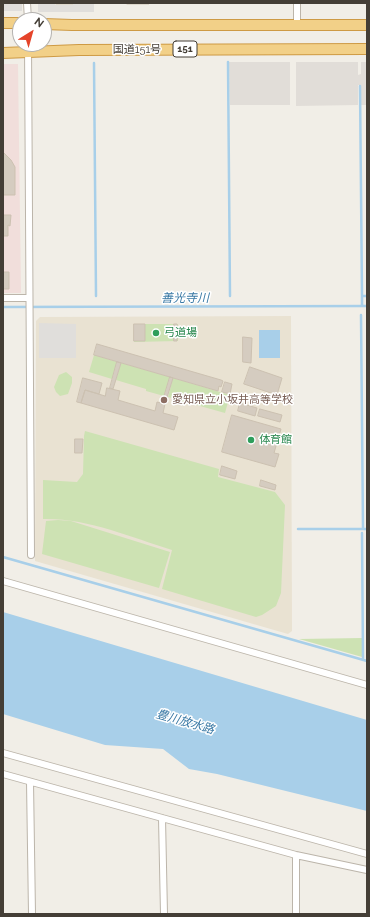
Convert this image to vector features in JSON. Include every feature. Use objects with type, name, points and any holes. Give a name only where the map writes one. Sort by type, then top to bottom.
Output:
[{"type":"highway","name":"151","points":[[52,25],[72,26],[367,25]]},
{"type":"highway","name":"国道151号","points":[[52,49],[367,49]]},
{"type":"street","points":[[297,3],[297,25]]},
{"type":"street","points":[[28,52],[28,313],[31,555]]},
{"type":"street","points":[[3,298],[28,301]]},
{"type":"street","points":[[3,581],[367,685]]},
{"type":"street","points":[[3,753],[367,854]]},
{"type":"street","points":[[3,774],[296,855],[367,870]]},
{"type":"street","points":[[30,782],[32,914]]},
{"type":"street","points":[[162,818],[164,914]]},
{"type":"street","points":[[296,855],[296,914]]},
{"type":"shaded area","points":[[4,3],[22,3],[22,11],[3,11]]},
{"type":"shaded area","points":[[38,3],[73,5],[73,3],[94,3],[94,12],[38,12]]},
{"type":"shaded area","points":[[229,62],[290,62],[290,105],[230,105]]},
{"type":"shaded area","points":[[296,62],[358,62],[358,75],[361,74],[361,62],[367,62],[367,105],[361,105],[361,85],[358,85],[358,105],[296,106]]},
{"type":"shaded area","points":[[3,64],[18,64],[21,293],[3,293]]},
{"type":"shaded area","name":"愛知県立小坂井高等学校","points":[[291,316],[292,631],[288,634],[35,561],[36,321],[40,317]]},
{"type":"shaded area","points":[[39,323],[76,324],[76,358],[39,358]]},
{"type":"green space","name":"弓道場","points":[[134,324],[178,324],[178,341],[134,342]]},
{"type":"green space","points":[[94,355],[117,362],[112,379],[89,372]]},
{"type":"green space","points":[[121,363],[170,377],[164,396],[116,380]]},
{"type":"green space","points":[[66,372],[72,377],[72,383],[68,394],[60,396],[54,387],[59,375]]},
{"type":"green space","points":[[173,378],[230,395],[225,413],[168,397]]},
{"type":"green space","points":[[85,431],[219,469],[218,477],[275,492],[285,505],[281,593],[276,606],[256,617],[162,589],[172,550],[93,525],[43,519],[43,480],[77,482],[83,474]]},
{"type":"green space","points":[[46,521],[71,521],[170,552],[159,588],[42,554]]},
{"type":"green space","points":[[362,638],[362,657],[299,639]]},
{"type":"water","points":[[259,330],[280,330],[280,358],[259,358]]},
{"type":"water","name":"豊川放水路","points":[[3,612],[367,720],[367,811],[217,774],[189,769],[163,749],[105,745],[3,714]]},
{"type":"building","points":[[73,3],[73,4],[56,4]]},
{"type":"building","points":[[149,3],[149,4],[127,4]]},
{"type":"building","points":[[3,152],[11,160],[15,167],[15,195],[3,195]]},
{"type":"building","points":[[3,215],[11,215],[10,226],[8,225],[8,236],[3,236]]},
{"type":"building","points":[[3,272],[9,272],[9,289],[3,289]]},
{"type":"building","points":[[134,324],[145,324],[145,341],[134,341]]},
{"type":"building","points":[[174,324],[177,324],[177,341],[174,341]]},
{"type":"building","points":[[243,337],[252,338],[251,363],[243,362]]},
{"type":"building","points":[[97,344],[223,381],[221,387],[219,386],[218,391],[94,355]]},
{"type":"building","points":[[117,362],[121,363],[113,389],[110,388]]},
{"type":"building","points":[[250,367],[282,378],[277,395],[244,384]]},
{"type":"building","points":[[170,377],[173,378],[165,404],[162,404]]},
{"type":"building","points":[[83,378],[102,383],[99,394],[85,390],[81,403],[77,402]]},
{"type":"building","points":[[225,382],[232,384],[230,394],[222,392]]},
{"type":"building","points":[[107,388],[120,391],[118,400],[155,411],[157,402],[165,404],[163,413],[178,417],[174,430],[81,403],[85,390],[105,396]]},
{"type":"building","points":[[240,403],[257,408],[255,416],[238,411]]},
{"type":"building","points":[[260,409],[282,415],[280,422],[258,416]]},
{"type":"building","name":"体育館","points":[[232,415],[281,429],[274,453],[279,454],[275,467],[222,452]]},
{"type":"building","points":[[75,439],[83,439],[82,453],[75,453]]},
{"type":"building","points":[[222,466],[237,471],[235,479],[220,475]]},
{"type":"building","points":[[261,480],[276,485],[275,490],[260,486]]},
{"type":"waterway","points":[[228,62],[230,296]]},
{"type":"waterway","points":[[94,63],[96,296]]},
{"type":"waterway","points":[[360,86],[362,296]]},
{"type":"waterway","points":[[362,306],[362,296],[367,296]]},
{"type":"waterway","name":"善光寺川","points":[[3,307],[367,306]]},
{"type":"waterway","points":[[361,315],[363,529]]},
{"type":"waterway","points":[[298,529],[367,529]]},
{"type":"waterway","points":[[362,533],[363,660]]},
{"type":"waterway","points":[[3,557],[367,661]]},
{"type":"place","name":"弓道場","points":[[156,333]]},
{"type":"place","name":"愛知県立小坂井高等学校","points":[[164,400]]},
{"type":"place","name":"体育館","points":[[251,440]]}]
